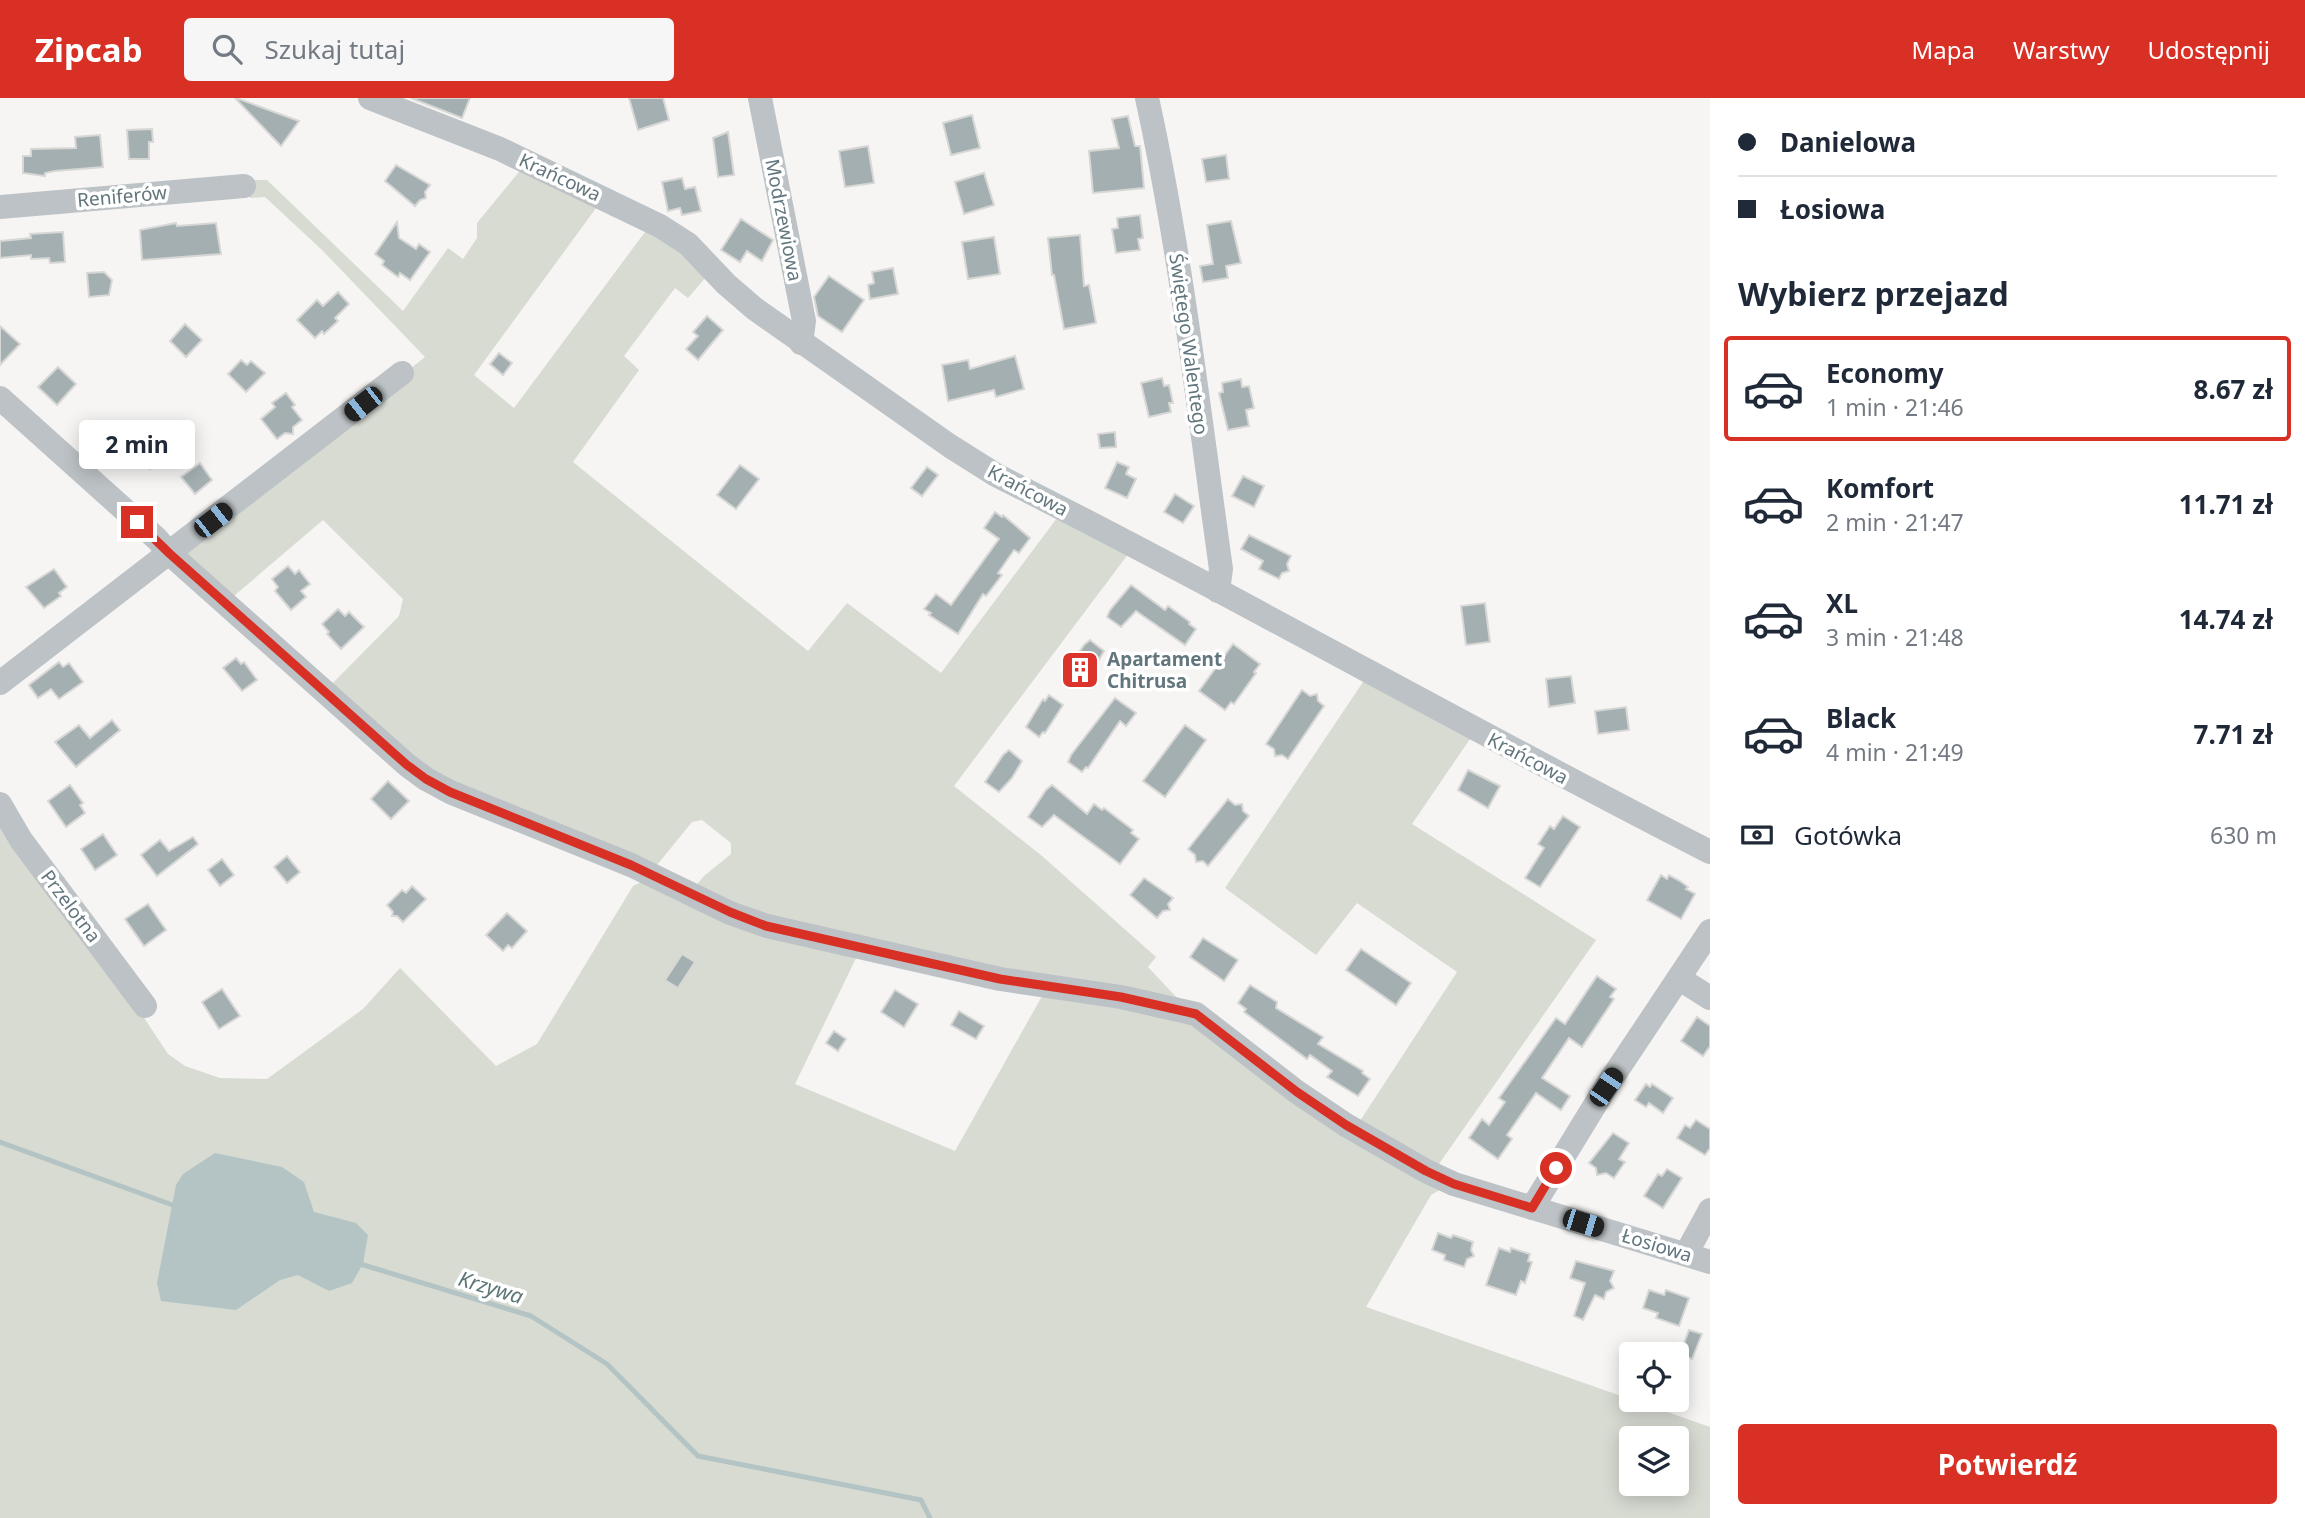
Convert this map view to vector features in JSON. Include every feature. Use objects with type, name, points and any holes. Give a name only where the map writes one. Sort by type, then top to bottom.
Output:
[{"type":"street","name":"Krańcowa","points":[[370,98],[500,149],[660,226],[688,244],[726,284],[801,343],[996,475],[1218,591],[1530,760],[1710,852]]},
{"type":"street","name":"Modrzewiowa","points":[[760,98],[804,321],[801,343]]},
{"type":"street","name":"Świętego Walentego","points":[[1147,98],[1165,179],[1198,404],[1221,569],[1218,591]]},
{"type":"street","name":"Reniferów","points":[[0,206],[244,186]]},
{"type":"street","points":[[0,683],[402,373]]},
{"type":"street","name":"Łosiowa","points":[[0,398],[407,765],[450,792],[631,865],[766,926],[1000,979],[1121,997],[1196,1014],[1317,1105],[1426,1171],[1454,1184],[1710,1262]]},
{"type":"street","name":"Przelotna","points":[[0,804],[22,840],[145,1006]]},
{"type":"street","points":[[1532,1208],[1606,1087],[1710,932]]},
{"type":"street","points":[[1680,979],[1710,998]]},
{"type":"street","points":[[1686,1254],[1710,1210]]},
{"type":"shaded area","points":[[523,167],[599,204],[474,375],[514,408],[648,228],[666,238],[707,276],[688,298],[675,288],[624,356],[639,370],[573,462],[808,651],[847,603],[941,673],[1060,514],[1129,553],[954,786],[1042,856],[1156,957],[1148,967],[1179,1000],[829,937],[692,890],[704,876],[731,854],[731,843],[702,820],[692,822],[657,865],[451,785],[328,688],[399,616],[403,599],[323,520],[228,601],[183,550],[425,357],[322,250],[265,197],[250,198],[249,180],[267,180],[403,311],[448,248],[463,259],[477,238],[477,223]]},
{"type":"shaded area","points":[[1365,679],[1472,736],[1412,824],[1596,940],[1434,1171],[1358,1124],[1457,972],[1357,903],[1316,955],[1225,888]]},
{"type":"shaded area","points":[[0,816],[85,932],[112,982],[119,980],[168,1054],[185,1066],[220,1078],[267,1079],[363,1009],[400,968],[496,1066],[537,1044],[633,886],[650,878],[859,952],[795,1084],[955,1151],[1046,989],[1190,1019],[1443,1188],[1431,1195],[1366,1307],[1619,1395],[1619,1412],[1667,1412],[1710,1427],[1710,1518],[0,1518]]},
{"type":"shaded area","points":[[215,1153],[282,1167],[304,1182],[314,1212],[356,1223],[368,1235],[363,1264],[352,1283],[329,1291],[298,1275],[280,1280],[236,1310],[161,1301],[157,1283],[176,1185],[183,1174]]},
{"type":"building","points":[[236,98],[299,121],[281,146]]},
{"type":"building","points":[[411,98],[470,98],[462,118]]},
{"type":"building","points":[[629,98],[663,98],[669,120],[638,130]]},
{"type":"building","points":[[972,115],[980,148],[951,155],[943,123]]},
{"type":"building","points":[[1128,116],[1135,146],[1140,146],[1144,188],[1093,193],[1089,151],[1119,148],[1112,119]]},
{"type":"building","points":[[152,129],[153,142],[149,142],[149,159],[129,159],[127,130]]},
{"type":"building","points":[[728,132],[734,175],[718,177],[713,138]]},
{"type":"building","points":[[100,135],[103,167],[55,171],[45,173],[45,176],[23,173],[23,156],[31,156],[31,149],[76,148],[75,137]]},
{"type":"building","points":[[868,146],[874,183],[845,187],[839,151]]},
{"type":"building","points":[[1226,155],[1229,179],[1206,182],[1202,159]]},
{"type":"building","points":[[396,165],[430,185],[425,192],[426,198],[415,206],[385,181]]},
{"type":"building","points":[[984,173],[994,205],[964,214],[955,182]]},
{"type":"building","points":[[682,178],[685,189],[695,187],[701,211],[682,215],[680,208],[668,211],[662,182]]},
{"type":"building","points":[[1140,215],[1143,238],[1138,239],[1140,250],[1116,253],[1112,229],[1118,228],[1117,218]]},
{"type":"building","points":[[741,219],[773,240],[762,261],[747,251],[740,262],[721,250]]},
{"type":"building","points":[[1231,221],[1241,263],[1226,266],[1228,278],[1203,282],[1200,266],[1213,264],[1207,225]]},
{"type":"building","points":[[397,222],[399,238],[416,249],[419,244],[430,252],[410,280],[400,273],[398,277],[382,265],[384,261],[375,254]]},
{"type":"building","points":[[176,223],[177,226],[216,223],[221,254],[142,260],[140,230]]},
{"type":"building","points":[[63,232],[65,262],[50,263],[49,258],[31,259],[31,255],[0,258],[0,241],[31,238],[30,234]]},
{"type":"building","points":[[1080,235],[1084,286],[1089,285],[1096,323],[1064,329],[1052,275],[1048,238]]},
{"type":"building","points":[[994,237],[1000,274],[968,279],[962,242]]},
{"type":"building","points":[[893,268],[898,294],[870,299],[868,285],[874,283],[872,272]]},
{"type":"building","points":[[104,272],[112,280],[109,295],[89,297],[87,273]]},
{"type":"building","points":[[829,276],[864,300],[842,332],[818,316],[814,297]]},
{"type":"building","points":[[338,292],[349,304],[335,318],[338,321],[324,334],[322,331],[315,338],[297,320],[317,300],[323,306]]},
{"type":"building","points":[[707,316],[723,330],[698,360],[686,349],[698,336],[693,332]]},
{"type":"building","points":[[185,324],[202,340],[186,357],[170,341]]},
{"type":"building","points":[[0,326],[20,344],[0,365]]},
{"type":"building","points":[[499,353],[512,363],[503,375],[490,364]]},
{"type":"building","points":[[1015,356],[1024,389],[996,397],[994,390],[948,401],[942,365],[968,360],[970,369]]},
{"type":"building","points":[[241,360],[247,365],[251,361],[265,373],[246,392],[228,374]]},
{"type":"building","points":[[58,367],[76,384],[57,405],[38,387]]},
{"type":"building","points":[[1162,378],[1164,386],[1169,385],[1173,403],[1169,403],[1171,412],[1149,417],[1141,383]]},
{"type":"building","points":[[1241,379],[1242,387],[1249,386],[1254,408],[1246,410],[1249,426],[1228,430],[1219,393],[1223,392],[1222,383]]},
{"type":"building","points":[[286,393],[302,420],[293,427],[293,434],[285,433],[277,439],[261,419],[275,407],[272,403]]},
{"type":"building","points":[[152,431],[171,455],[150,469],[133,447]]},
{"type":"building","points":[[1115,432],[1116,447],[1100,448],[1098,434]]},
{"type":"building","points":[[1117,462],[1129,467],[1126,474],[1136,479],[1127,498],[1105,488]]},
{"type":"building","points":[[200,463],[212,480],[195,494],[181,477]]},
{"type":"building","points":[[740,465],[759,479],[736,509],[717,495]]},
{"type":"building","points":[[927,467],[938,475],[922,496],[911,488]]},
{"type":"building","points":[[1243,476],[1264,486],[1254,507],[1232,496]]},
{"type":"building","points":[[1175,494],[1194,506],[1183,523],[1164,512]]},
{"type":"building","points":[[995,512],[1002,517],[1003,515],[1030,538],[1019,553],[1014,550],[998,573],[1002,575],[986,596],[983,594],[958,634],[924,609],[936,594],[951,605],[999,539],[984,528]]},
{"type":"building","points":[[1249,535],[1291,556],[1287,564],[1289,571],[1282,573],[1279,579],[1259,569],[1263,561],[1241,549]]},
{"type":"building","points":[[288,566],[295,574],[299,570],[310,584],[301,591],[306,597],[291,610],[275,591],[278,587],[272,579]]},
{"type":"building","points":[[54,569],[67,587],[59,593],[61,596],[44,608],[26,587]]},
{"type":"building","points":[[1131,585],[1165,610],[1168,606],[1190,622],[1196,629],[1185,645],[1136,611],[1121,627],[1107,617]]},
{"type":"building","points":[[1485,603],[1490,642],[1466,645],[1461,606]]},
{"type":"building","points":[[338,609],[345,616],[349,612],[364,627],[341,649],[322,624]]},
{"type":"building","points":[[1090,640],[1104,651],[1094,668],[1080,682],[1066,672]]},
{"type":"building","points":[[1233,644],[1260,664],[1234,704],[1231,702],[1225,710],[1199,691]]},
{"type":"building","points":[[236,658],[241,664],[244,662],[257,680],[242,691],[223,668]]},
{"type":"building","points":[[59,662],[63,667],[69,663],[83,682],[59,699],[51,689],[38,698],[29,685]]},
{"type":"building","points":[[1571,676],[1575,703],[1549,707],[1546,679]]},
{"type":"building","points":[[1302,690],[1310,696],[1317,694],[1318,701],[1324,706],[1288,759],[1282,755],[1275,756],[1274,749],[1266,744]]},
{"type":"building","points":[[1049,695],[1063,705],[1045,733],[1039,737],[1026,727],[1043,699],[1045,701]]},
{"type":"building","points":[[1115,698],[1136,713],[1126,726],[1120,721],[1088,768],[1082,772],[1068,762],[1071,755]]},
{"type":"building","points":[[1626,707],[1629,730],[1598,734],[1595,711]]},
{"type":"building","points":[[112,720],[120,730],[76,767],[55,742],[79,725],[90,738]]},
{"type":"building","points":[[1185,725],[1206,740],[1165,797],[1143,781]]},
{"type":"building","points":[[1009,750],[1022,761],[999,792],[985,782]]},
{"type":"building","points":[[1468,770],[1500,786],[1488,808],[1458,790]]},
{"type":"building","points":[[388,781],[409,801],[391,819],[371,799]]},
{"type":"building","points":[[70,785],[83,803],[80,805],[85,813],[66,827],[48,801]]},
{"type":"building","points":[[1052,785],[1087,814],[1094,804],[1102,810],[1104,808],[1133,830],[1131,833],[1139,839],[1120,864],[1054,815],[1042,827],[1028,817]]},
{"type":"building","points":[[1228,799],[1235,805],[1242,804],[1243,811],[1249,816],[1208,866],[1203,861],[1196,862],[1195,855],[1188,849]]},
{"type":"building","points":[[1563,816],[1580,827],[1540,887],[1525,878],[1544,848],[1538,844],[1550,826],[1554,829]]},
{"type":"building","points":[[103,834],[117,855],[95,870],[81,849]]},
{"type":"building","points":[[193,837],[198,844],[157,876],[141,855],[160,840],[169,851]]},
{"type":"building","points":[[287,856],[300,872],[287,883],[274,867]]},
{"type":"building","points":[[222,859],[234,875],[220,886],[208,870]]},
{"type":"building","points":[[1661,875],[1667,879],[1669,875],[1680,881],[1688,887],[1686,889],[1695,894],[1681,919],[1647,900]]},
{"type":"building","points":[[1144,878],[1173,898],[1168,904],[1170,910],[1163,911],[1157,918],[1130,895]]},
{"type":"building","points":[[412,886],[426,899],[403,922],[397,916],[392,916],[393,912],[387,905],[402,890],[406,893]]},
{"type":"building","points":[[148,904],[166,930],[144,946],[125,919]]},
{"type":"building","points":[[507,913],[527,931],[512,948],[508,945],[503,951],[486,935]]},
{"type":"building","points":[[1203,938],[1238,960],[1224,981],[1190,957]]},
{"type":"building","points":[[1361,949],[1411,983],[1396,1005],[1346,970]]},
{"type":"building","points":[[682,954],[695,962],[678,988],[665,980]]},
{"type":"building","points":[[1597,976],[1616,989],[1610,997],[1614,999],[1582,1047],[1569,1038],[1542,1078],[1570,1096],[1561,1110],[1536,1093],[1507,1135],[1512,1139],[1498,1159],[1469,1138],[1482,1119],[1489,1125],[1505,1102],[1499,1098],[1556,1018],[1565,1024]]},
{"type":"building","points":[[1250,985],[1277,1002],[1276,1008],[1323,1037],[1318,1044],[1363,1071],[1370,1079],[1358,1096],[1327,1077],[1332,1071],[1310,1055],[1307,1059],[1244,1012],[1246,1009],[1238,1003]]},
{"type":"building","points":[[222,989],[240,1016],[219,1029],[202,1002]]},
{"type":"building","points":[[895,990],[918,1004],[904,1027],[881,1012]]},
{"type":"building","points":[[959,1011],[984,1026],[976,1039],[951,1025]]},
{"type":"building","points":[[1697,1017],[1710,1026],[1710,1046],[1703,1056],[1681,1041]]},
{"type":"building","points":[[834,1031],[846,1039],[838,1051],[826,1043]]},
{"type":"building","points":[[1646,1084],[1650,1087],[1652,1084],[1673,1098],[1663,1113],[1649,1103],[1646,1107],[1635,1100]]},
{"type":"building","points":[[1696,1120],[1710,1129],[1710,1148],[1705,1155],[1677,1138],[1685,1125],[1690,1128]]},
{"type":"building","points":[[1613,1133],[1629,1143],[1619,1159],[1625,1162],[1614,1178],[1606,1173],[1597,1175],[1596,1168],[1589,1163]]},
{"type":"building","points":[[1667,1169],[1682,1178],[1663,1208],[1644,1196],[1658,1174],[1662,1176]]},
{"type":"building","points":[[1438,1233],[1473,1242],[1471,1250],[1474,1256],[1467,1259],[1464,1267],[1444,1260],[1445,1255],[1432,1250]]},
{"type":"building","points":[[1499,1248],[1510,1252],[1511,1248],[1530,1254],[1528,1261],[1532,1262],[1525,1283],[1521,1281],[1516,1295],[1486,1285]]},
{"type":"building","points":[[1576,1261],[1614,1271],[1610,1281],[1614,1288],[1606,1292],[1604,1299],[1595,1295],[1583,1320],[1574,1316],[1585,1283],[1570,1278]]},
{"type":"building","points":[[1649,1290],[1664,1295],[1666,1290],[1689,1298],[1679,1326],[1656,1318],[1658,1313],[1643,1308]]},
{"type":"building","points":[[1689,1330],[1702,1334],[1692,1359],[1689,1358],[1689,1342],[1684,1342]]},
{"type":"waterway","name":"Krzywa","points":[[0,1142],[178,1207]]},
{"type":"waterway","name":"Krzywa","points":[[357,1263],[531,1316],[607,1364],[698,1456],[921,1500],[930,1518]]},
{"type":"place","name":"Apartament Chitrusa","points":[[1080,670]]},
{"type":"route","points":[[137,522],[407,765],[450,792],[631,865],[766,926],[1000,979],[1121,997],[1196,1014],[1297,1092],[1346,1125],[1454,1184],[1532,1208],[1556,1168]]}]
